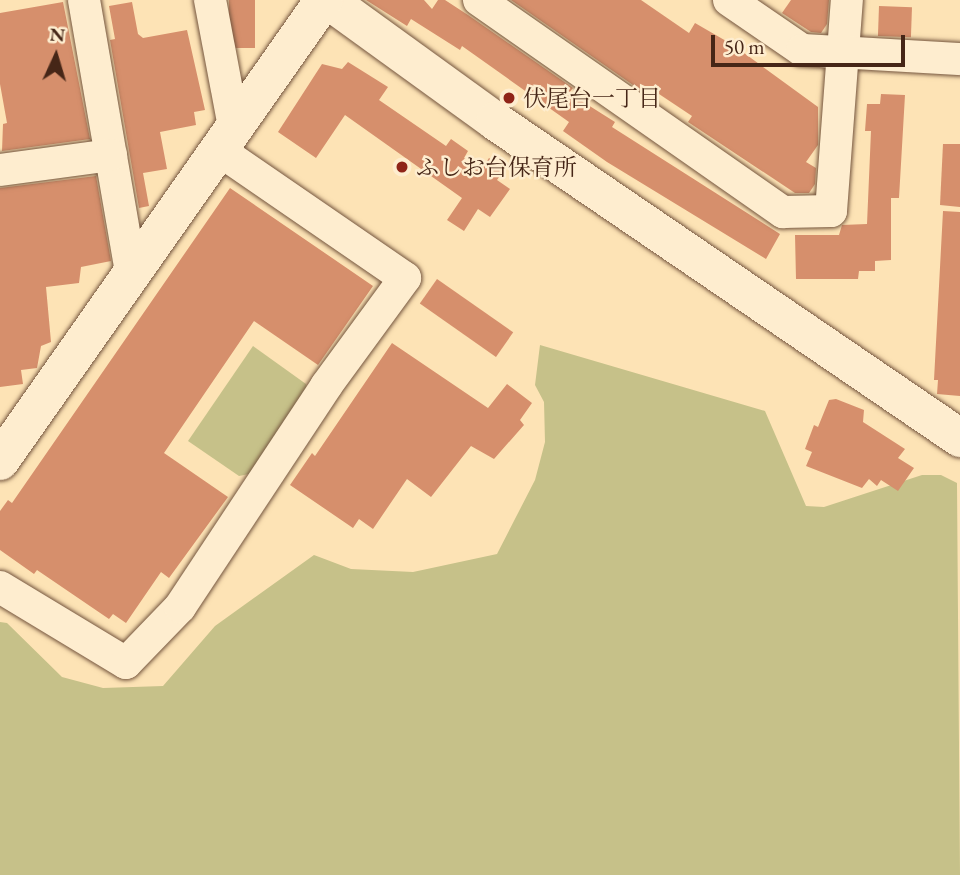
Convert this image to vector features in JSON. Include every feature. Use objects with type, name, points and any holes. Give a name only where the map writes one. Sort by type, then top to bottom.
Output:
[{"type":"street","points":[[84,0],[131,271]]},
{"type":"street","points":[[0,587],[126,663],[180,607],[326,386],[405,278],[226,138],[210,0]]},
{"type":"street","points":[[0,461],[131,271],[326,0],[495,121],[960,438]]},
{"type":"street","points":[[480,0],[783,212],[831,211],[846,0]]},
{"type":"street","points":[[729,0],[802,50],[960,59]]},
{"type":"street","points":[[0,170],[111,155]]},
{"type":"shaded area","points":[[540,345],[765,411],[806,506],[824,507],[922,475],[941,475],[957,483],[960,875],[0,875],[0,622],[7,623],[62,677],[103,688],[163,686],[215,626],[314,555],[351,569],[413,572],[497,554],[535,480],[545,442],[544,402],[535,385]]},
{"type":"shaded area","points":[[253,346],[306,384],[309,395],[249,474],[239,476],[188,441]]},
{"type":"building","points":[[229,0],[255,0],[255,48],[229,48]]},
{"type":"building","points":[[366,0],[424,0],[432,9],[438,0],[445,0],[573,88],[569,93],[615,122],[612,127],[780,234],[766,259],[607,162],[563,131],[569,122],[462,46],[460,50],[411,19],[407,26]]},
{"type":"building","points":[[511,0],[641,0],[689,33],[695,23],[733,45],[818,107],[818,145],[806,162],[816,168],[815,184],[809,193],[795,193],[688,122],[692,116],[647,86],[643,92]]},
{"type":"building","points":[[791,0],[829,0],[827,24],[821,33],[811,32],[782,13]]},
{"type":"building","points":[[63,2],[90,139],[2,151],[3,124],[7,123],[0,84],[0,13]]},
{"type":"building","points":[[132,2],[138,34],[143,38],[187,30],[205,110],[194,112],[196,125],[160,132],[167,169],[143,173],[149,206],[139,208],[110,40],[115,39],[109,6]]},
{"type":"building","points":[[879,6],[912,7],[911,37],[878,36]]},
{"type":"building","points":[[348,62],[388,87],[379,100],[446,146],[451,139],[468,151],[464,158],[481,170],[489,158],[505,168],[497,180],[510,189],[490,217],[478,209],[464,231],[447,220],[462,198],[345,115],[316,158],[278,132],[322,64],[342,69]]},
{"type":"building","points":[[881,94],[905,95],[899,198],[891,198],[891,260],[875,261],[875,271],[859,271],[858,279],[796,279],[795,235],[839,235],[842,225],[867,224],[871,131],[865,131],[867,104],[880,104]]},
{"type":"building","points":[[943,144],[960,144],[960,207],[940,205]]},
{"type":"building","points":[[96,176],[111,261],[81,267],[79,283],[46,287],[51,342],[41,346],[37,368],[21,370],[23,384],[0,387],[0,188]]},
{"type":"building","points":[[230,188],[373,286],[318,365],[254,321],[164,453],[228,497],[169,578],[161,572],[126,623],[113,614],[109,619],[37,570],[34,574],[0,550],[0,511],[8,500],[12,503]]},
{"type":"building","points":[[943,211],[960,212],[960,396],[937,394],[938,380],[934,380]]},
{"type":"building","points":[[437,279],[513,332],[496,357],[420,304]]},
{"type":"building","points":[[392,343],[488,408],[507,384],[532,403],[520,420],[524,425],[494,459],[471,446],[431,497],[407,479],[373,529],[359,519],[353,528],[290,485],[312,453],[315,456]]},
{"type":"building","points":[[836,399],[864,410],[863,422],[905,449],[898,458],[914,468],[898,491],[881,480],[877,486],[869,479],[862,488],[806,466],[812,452],[805,449],[814,425],[818,427],[829,400]]},
{"type":"place","name":"伏尾台一丁目","points":[[509,98]]},
{"type":"place","name":"ふしお台保育所","points":[[402,167]]}]
